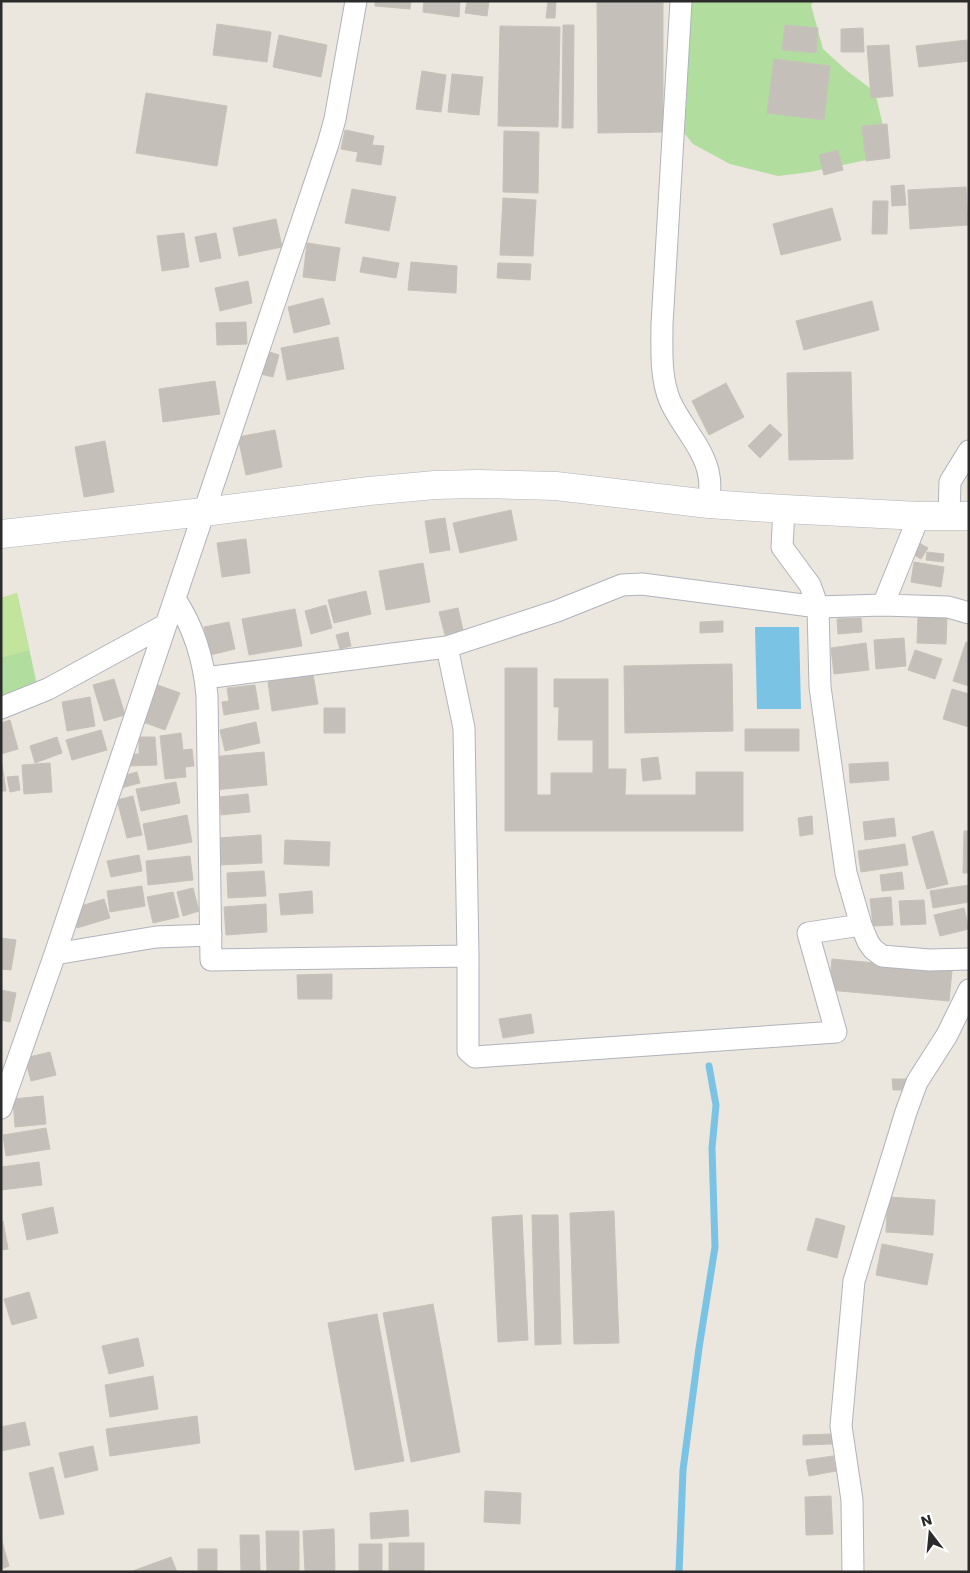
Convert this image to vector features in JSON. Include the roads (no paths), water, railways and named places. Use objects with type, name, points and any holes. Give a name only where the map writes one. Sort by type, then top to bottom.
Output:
[{"type":"street","points":[[1,1108],[11,1054],[55,954],[328,144],[356,1]]},
{"type":"street","points":[[681,1],[662,324],[662,363],[666,389],[670,400],[700,451],[707,467],[709,476],[709,504]]},
{"type":"street","points":[[1,534],[204,512],[369,491],[435,485],[478,484],[556,486],[709,504],[784,509],[920,516],[959,516],[950,482],[969,451]]},
{"type":"street","points":[[784,509],[782,547],[810,585],[818,607],[820,687],[846,873],[861,925],[868,942],[882,956],[929,960],[969,959]]},
{"type":"street","points":[[883,605],[920,516]]},
{"type":"street","points":[[205,678],[447,647],[557,611],[622,585],[642,584],[818,607],[883,605],[948,607],[969,613]]},
{"type":"street","points":[[175,598],[186,615],[196,637],[205,678],[209,710],[212,960],[468,956]]},
{"type":"street","points":[[1,708],[48,689],[165,625]]},
{"type":"street","points":[[447,647],[464,728],[468,1051],[475,1057],[836,1032],[808,933],[861,925]]},
{"type":"street","points":[[55,954],[156,937],[211,935]]},
{"type":"street","points":[[853,1572],[852,1500],[841,1426],[854,1281],[914,1090],[948,1035],[969,990]]},
{"type":"water","points":[[755,627],[799,627],[801,709],[757,709]]},
{"type":"waterway","points":[[679,1572],[683,1470],[715,1247],[712,1148],[716,1105],[709,1066]]}]
